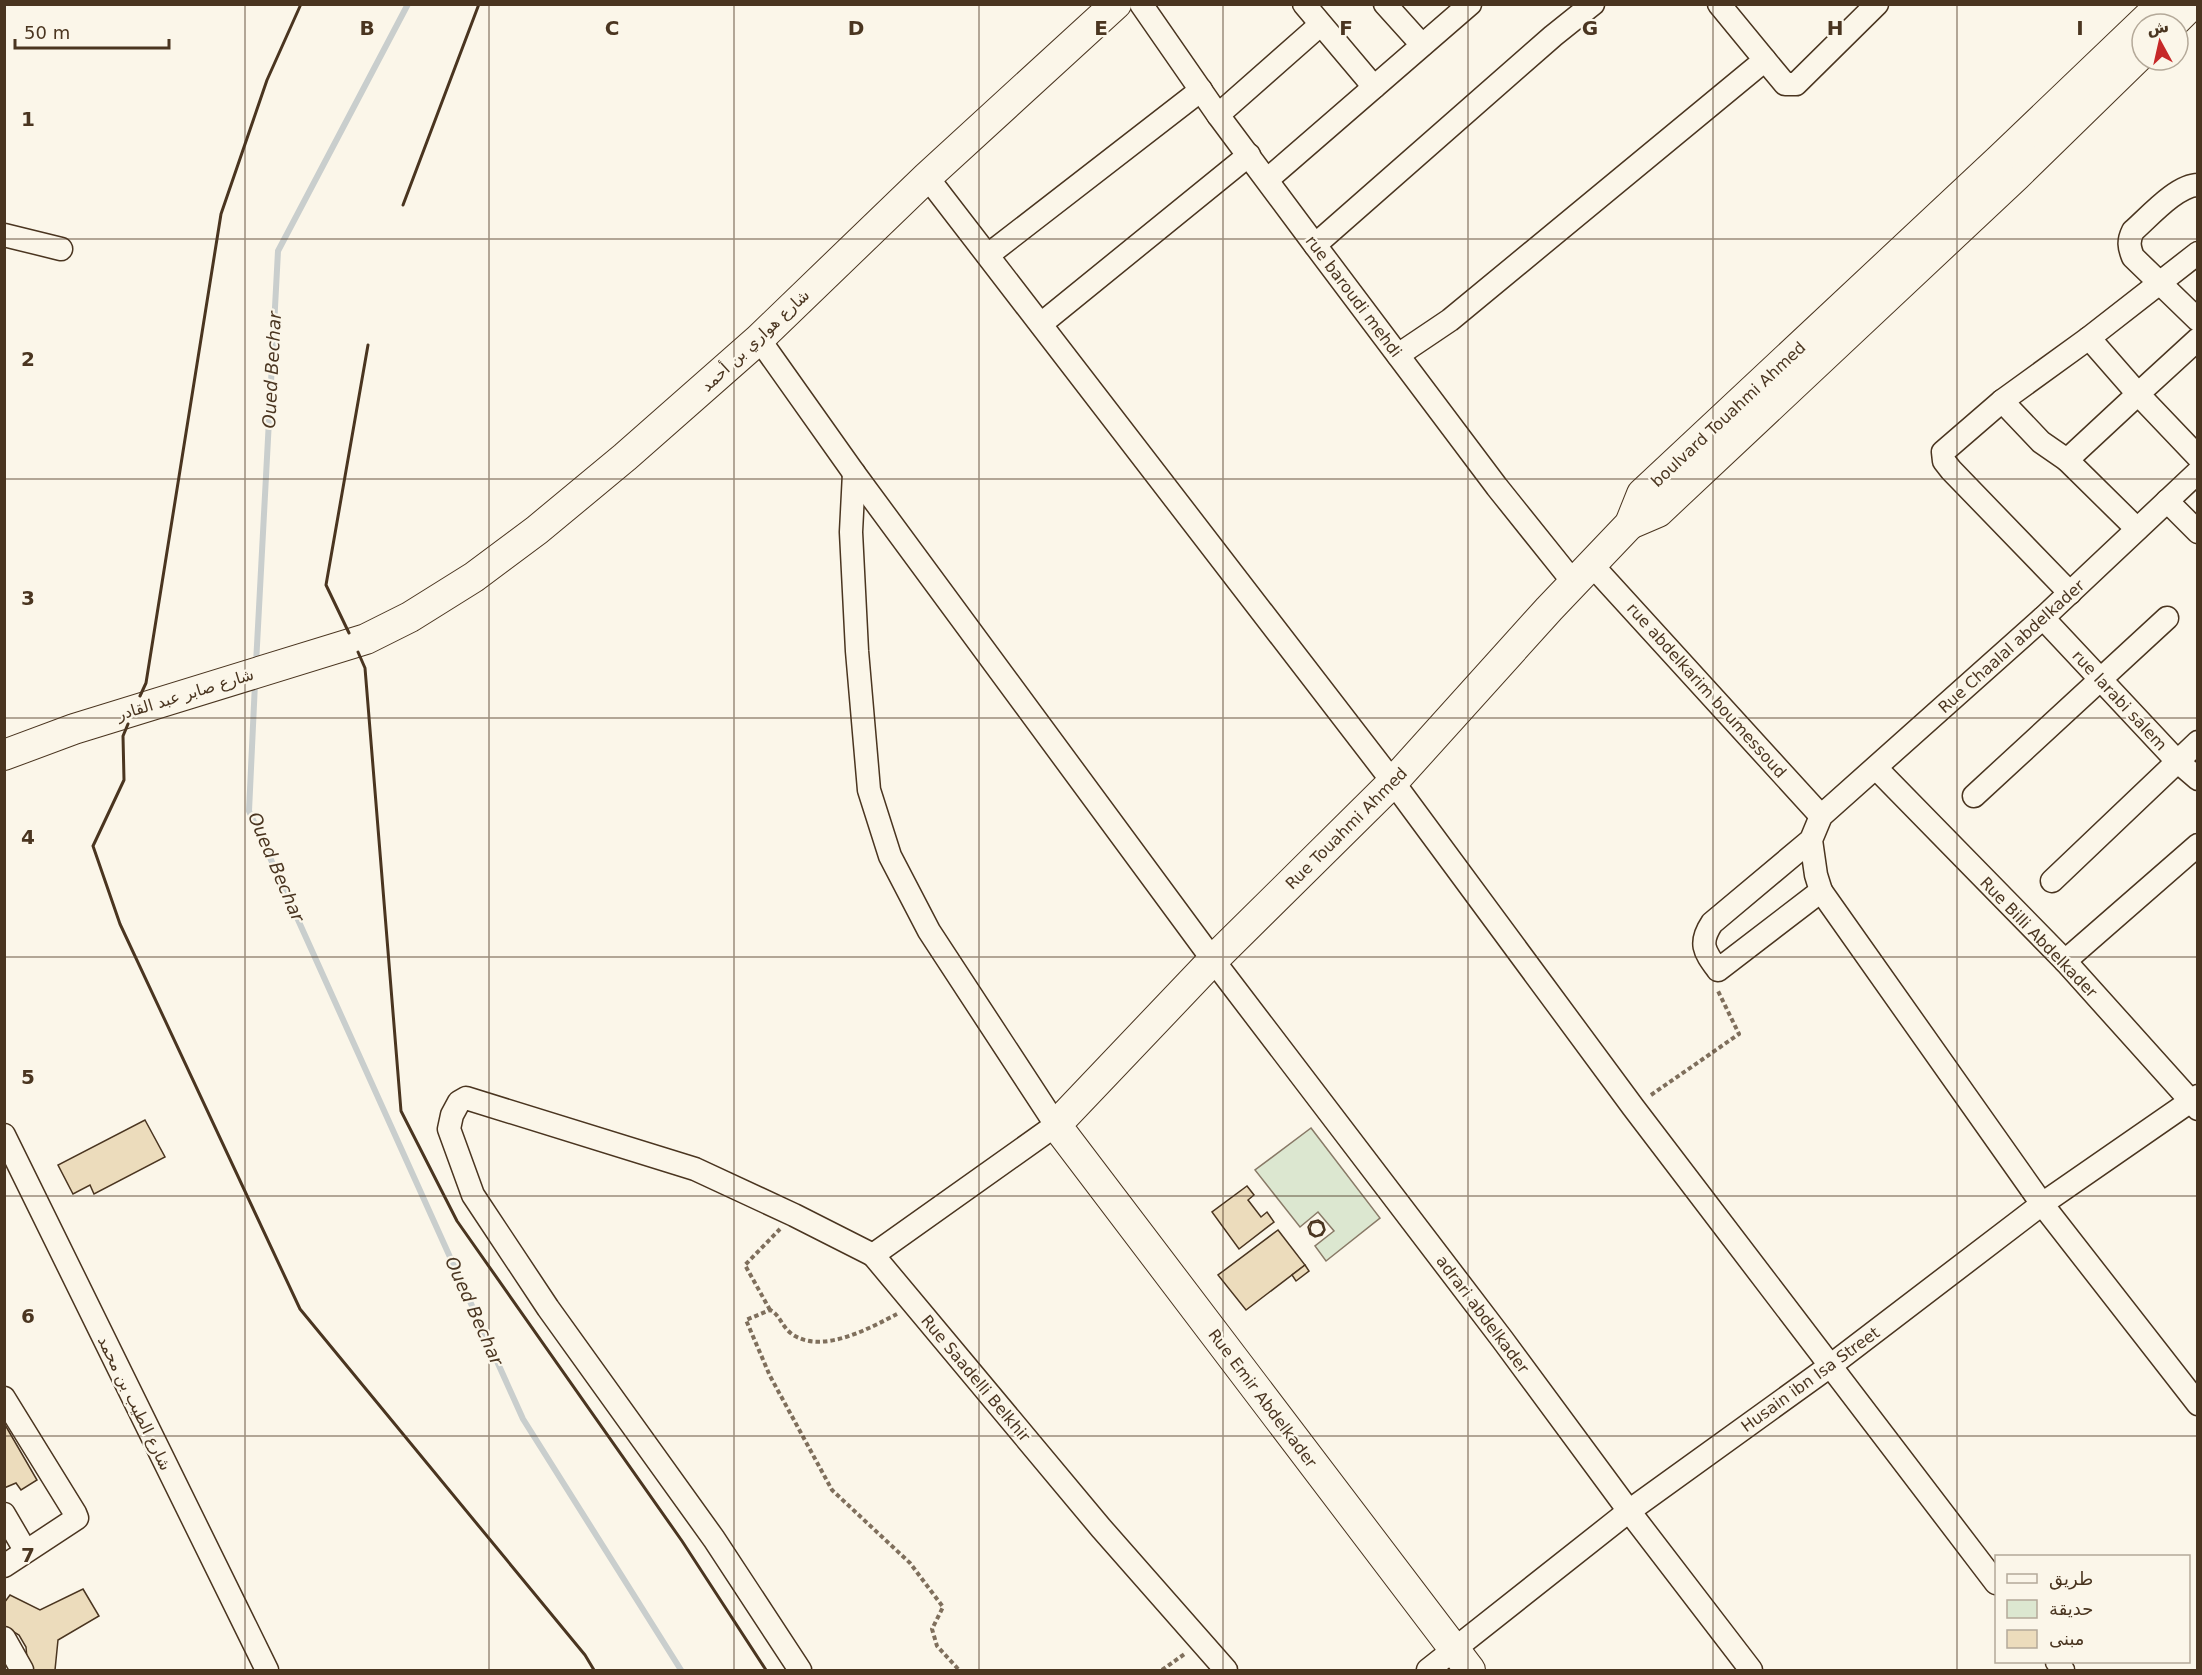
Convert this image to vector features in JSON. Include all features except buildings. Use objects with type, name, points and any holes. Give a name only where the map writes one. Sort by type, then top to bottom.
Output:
[{"type":"main road","name":"شارع هواري بن أحمد","points":[[366,639],[410,617],[465,583],[537,530],[625,457],[759,339],[927,177],[1116,4]]},
{"type":"main road","name":"boulvard Touahmi Ahmed","points":[[1630,525],[1642,494],[2162,4]]},
{"type":"main road","name":"boulvard Touahmi Ahmed","points":[[1630,525],[1658,512],[2016,176],[2130,65]]},
{"type":"main road","name":"Rue Touahmi Ahmed","points":[[1056,1125],[1213,960],[1393,782],[1630,525]]},
{"type":"main road","name":"شارع صابر عبد القادر","points":[[4,755],[74,729],[170,698],[366,639]]},
{"type":"main road","name":"Rue Emir Abdelkader","points":[[1056,1125],[1462,1660]]},
{"type":"street","name":"rue baroudi mehdi","points":[[1141,4],[1218,115],[1497,487],[1583,574]]},
{"type":"street","points":[[1304,4],[1374,87]]},
{"type":"street","points":[[1385,4],[1422,45]]},
{"type":"street","points":[[1268,179],[1470,4]]},
{"type":"street","points":[[1315,245],[1553,36],[1593,4]]},
{"type":"street","points":[[1719,4],[1785,84],[1796,84],[1877,4]]},
{"type":"street","points":[[1218,115],[1320,25]]},
{"type":"street","points":[[1398,355],[1450,320],[1765,60]]},
{"type":"street","points":[[988,255],[1201,90]]},
{"type":"street","points":[[1041,324],[1249,154]]},
{"type":"street","points":[[927,177],[1393,782],[1633,1107],[1995,1582]]},
{"type":"street","points":[[2198,185],[2186,187],[2175,194],[2133,231],[2129,238],[2129,247],[2133,257],[2198,320]]},
{"type":"street","points":[[4,235],[61,249]]},
{"type":"street","points":[[2070,593],[2021,533],[1944,461],[1945,449],[2002,401],[2089,338],[2198,253]]},
{"type":"street","points":[[2089,338],[2138,394],[2194,446]]},
{"type":"street","name":"adrari abdelkader","points":[[759,339],[854,473],[1213,960],[1496,1329],[1629,1511],[1751,1671]]},
{"type":"street","points":[[2067,460],[2198,339]]},
{"type":"street","points":[[2002,401],[2041,441],[2067,460],[2137,529]]},
{"type":"street","name":"Rue Chaalal abdelkader","points":[[1821,816],[2043,618],[2198,472]]},
{"type":"street","points":[[800,1671],[714,1539],[548,1308],[473,1195],[449,1130],[452,1114],[459,1102],[466,1098],[695,1169],[873,1255],[1056,1125],[929,932],[890,856],[869,790],[857,651],[852,556],[854,473]]},
{"type":"street","points":[[2167,501],[2198,532]]},
{"type":"street","name":"rue abdelkarim boumessoud","points":[[1583,574],[1821,816]]},
{"type":"street","name":"rue larabi salem","points":[[2043,618],[2177,761],[2198,779]]},
{"type":"street","points":[[1974,796],[2167,618]]},
{"type":"street","points":[[2052,881],[2198,742]]},
{"type":"street","name":"Rue Billi Abdelkader","points":[[1876,768],[2066,961],[2195,1102]]},
{"type":"street","points":[[1821,816],[1812,840],[1815,874],[1821,891],[2042,1204],[2198,1404]]},
{"type":"street","points":[[1812,840],[1712,923],[1703,938],[1704,948],[1718,970],[1821,891]]},
{"type":"street","points":[[2066,961],[2198,845]]},
{"type":"street","name":"Husain ibn Isa Street","points":[[1428,1671],[1462,1660],[1629,1511],[1830,1366],[2042,1204],[2195,1102]]},
{"type":"street","name":"شارع الطيب بن محمد","points":[[4,1135],[267,1671]]},
{"type":"street","name":"Rue Saadelli Belkhir","points":[[873,1255],[1101,1528],[1226,1671]]},
{"type":"street","points":[[4,1398],[76,1518],[4,1566]]},
{"type":"street","points":[[4,1514],[25,1550]]},
{"type":"street","points":[[4,1638],[22,1671]]},
{"type":"path","points":[[1633,1107],[1739,1034],[1717,989],[1718,970]]},
{"type":"path","points":[[794,1215],[745,1265],[784,1330],[798,1338],[818,1341],[841,1339],[852,1336],[914,1305]]},
{"type":"path","points":[[770,1310],[746,1320],[770,1376],[832,1490],[910,1563],[943,1607],[932,1629],[937,1646],[959,1671]]},
{"type":"path","points":[[1162,1671],[1201,1642]]},
{"type":"green space","points":[[1311,1128],[1380,1218],[1326,1261],[1315,1246],[1334,1231],[1318,1212],[1300,1227],[1255,1170]]},
{"type":"waterway","name":"Oued Bechar","points":[[256,664],[278,251],[408,4]]},
{"type":"waterway","name":"Oued Bechar","points":[[255,683],[249,811],[523,1419],[681,1670]]},
{"type":"wall","points":[[140,696],[146,683],[221,214],[267,80],[301,4]]},
{"type":"wall","points":[[403,205],[479,4]]},
{"type":"wall","points":[[349,633],[326,585],[368,345]]},
{"type":"wall","points":[[358,652],[365,668],[401,1111],[457,1221],[682,1541],[766,1670]]},
{"type":"wall","points":[[128,724],[123,736],[124,780],[93,846],[120,924],[300,1309],[585,1655],[594,1670]]}]
